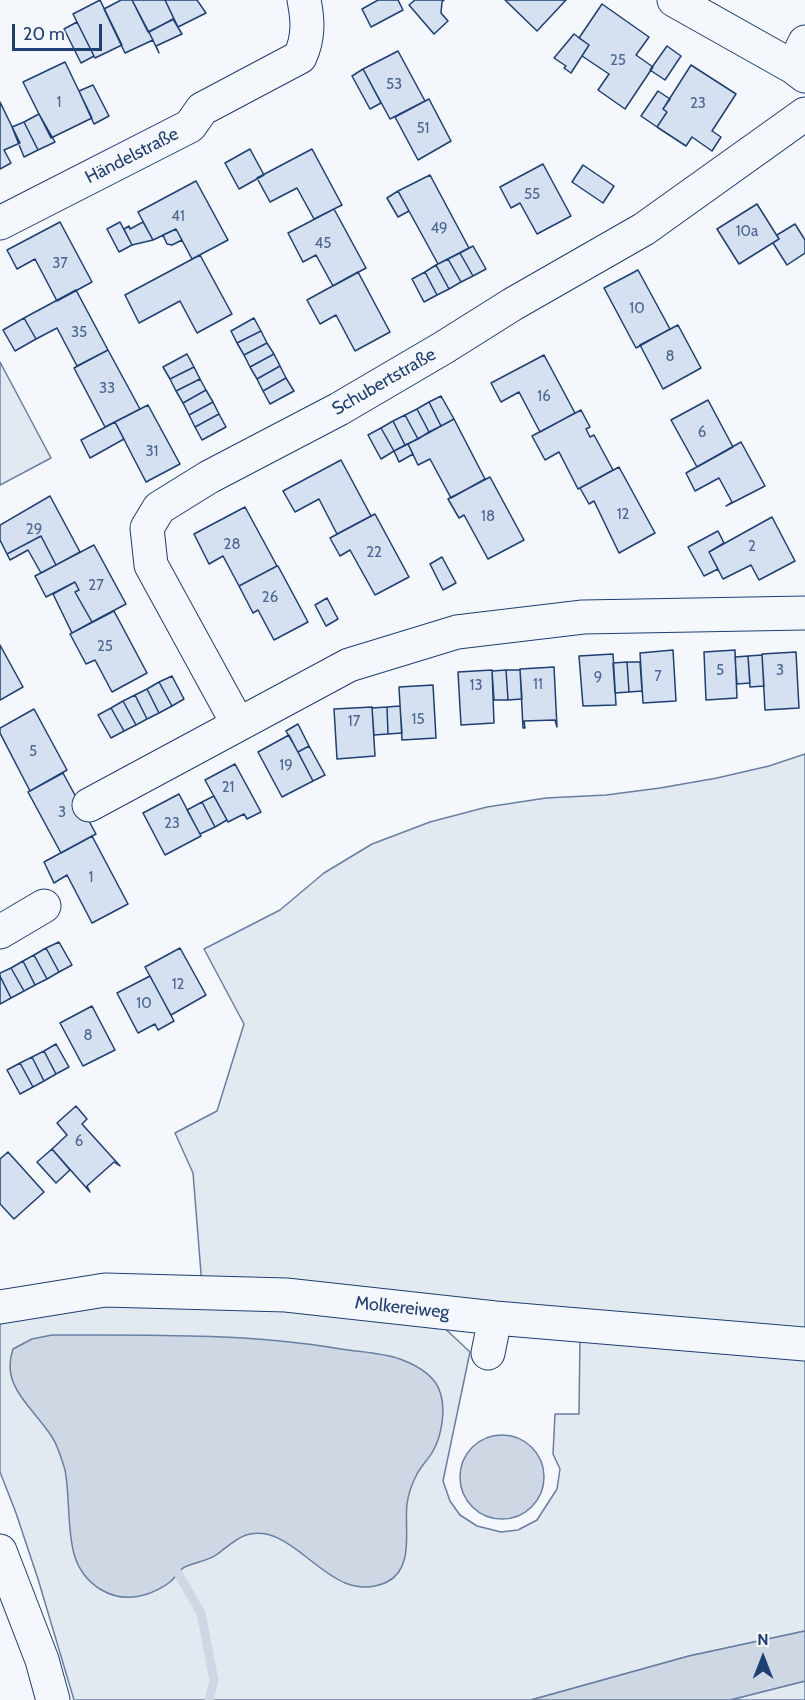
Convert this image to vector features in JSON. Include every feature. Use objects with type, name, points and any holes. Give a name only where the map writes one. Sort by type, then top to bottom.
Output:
[{"type":"street","name":"Händelstraße","points":[[0,223],[190,126],[202,109],[300,57],[305,45],[308,26],[304,0]]},
{"type":"street","points":[[674,0],[801,62]]},
{"type":"street","name":"Schubertstraße","points":[[238,724],[151,565],[147,528],[159,508],[209,477],[339,409],[513,304],[644,229],[805,114]]},
{"type":"street","points":[[89,805],[349,665],[457,632],[584,617],[805,613]]},
{"type":"street","points":[[0,932],[44,906]]},
{"type":"street","name":"Molkereiweg","points":[[0,1307],[105,1290],[286,1295],[495,1318],[805,1344]]},
{"type":"street","points":[[488,1353],[495,1318]]},
{"type":"street","points":[[0,1551],[42,1660],[53,1700]]},
{"type":"shaded area","points":[[0,362],[51,458],[0,485]]},
{"type":"shaded area","points":[[805,754],[805,1334],[202,1286],[193,1173],[175,1133],[217,1111],[244,1024],[204,949],[280,910],[324,873],[372,844],[430,822],[487,807],[546,798],[606,795],[717,778],[769,766]]},
{"type":"shaded area","points":[[142,1297],[438,1322],[470,1352],[443,1481],[450,1501],[460,1515],[477,1526],[501,1532],[518,1530],[537,1520],[557,1489],[560,1469],[553,1454],[555,1414],[579,1414],[580,1335],[805,1356],[805,1631],[689,1656],[531,1700],[74,1700],[38,1579],[0,1472],[0,1315]]},
{"type":"shaded area","points":[[52,1335],[197,1336],[269,1340],[386,1355],[406,1361],[424,1371],[438,1386],[443,1406],[442,1422],[436,1445],[418,1473],[409,1494],[405,1557],[396,1576],[387,1582],[366,1587],[348,1584],[330,1575],[298,1550],[281,1540],[264,1534],[246,1535],[234,1541],[212,1557],[183,1568],[170,1582],[144,1595],[121,1597],[92,1583],[84,1575],[74,1554],[70,1534],[67,1480],[58,1449],[52,1437],[20,1396],[11,1375],[10,1362],[13,1349],[32,1339]]},
{"type":"shaded area","points":[[502,1435],[518,1438],[532,1447],[541,1461],[544,1477],[541,1493],[532,1507],[518,1516],[502,1519],[486,1516],[472,1507],[463,1493],[460,1477],[463,1461],[472,1447],[486,1438]]},
{"type":"shaded area","points":[[805,1631],[805,1681],[730,1700],[531,1700],[689,1656]]},
{"type":"shaded area","points":[[805,1681],[805,1700],[730,1700]]},
{"type":"building","points":[[100,0],[122,45],[95,58],[73,14]]},
{"type":"building","points":[[121,0],[132,0],[153,40],[125,53],[104,9]]},
{"type":"building","points":[[132,0],[165,0],[174,19],[148,32]]},
{"type":"building","points":[[165,0],[197,0],[206,13],[178,27]]},
{"type":"building","points":[[378,0],[398,0],[403,10],[371,27],[362,9]]},
{"type":"building","points":[[415,0],[444,0],[441,13],[448,21],[434,34],[409,5]]},
{"type":"building","points":[[505,0],[566,0],[537,31]]},
{"type":"building","points":[[602,4],[649,37],[636,55],[653,67],[625,109],[598,90],[609,74],[582,56],[589,45],[579,38]]},
{"type":"building","points":[[173,19],[182,34],[156,46],[159,53],[149,32]]},
{"type":"building","points":[[77,22],[94,56],[81,63],[64,29]]},
{"type":"building","points":[[574,34],[589,45],[571,73],[564,68],[566,66],[554,58]]},
{"type":"building","points":[[667,46],[681,56],[665,80],[650,70]]},
{"type":"building","points":[[398,51],[425,101],[390,119],[363,69]]},
{"type":"building","points":[[65,62],[92,118],[51,138],[23,82]]},
{"type":"building","points":[[691,65],[736,94],[712,131],[721,137],[712,151],[692,137],[686,146],[657,127],[667,112],[663,109]]},
{"type":"building","points":[[363,69],[381,103],[370,109],[352,76]]},
{"type":"building","points":[[93,85],[109,116],[94,124],[79,91]]},
{"type":"building","points":[[658,91],[670,99],[663,109],[667,112],[657,127],[641,116]]},
{"type":"building","points":[[429,99],[451,141],[418,160],[395,117]]},
{"type":"building","points":[[0,102],[20,143],[4,150],[11,163],[0,169]]},
{"type":"building","points":[[39,114],[55,142],[38,150],[24,122]]},
{"type":"building","points":[[24,122],[38,150],[24,157],[12,127]]},
{"type":"building","points":[[250,149],[264,175],[239,189],[225,163]]},
{"type":"building","points":[[312,149],[342,205],[314,219],[297,188],[270,202],[257,178]]},
{"type":"building","points":[[543,164],[571,216],[537,234],[520,203],[511,208],[500,187]]},
{"type":"building","points":[[583,165],[614,186],[603,203],[572,182]]},
{"type":"building","points":[[430,175],[469,248],[438,264],[398,191]]},
{"type":"building","points":[[196,181],[228,240],[192,259],[176,229],[153,240],[138,212]]},
{"type":"building","points":[[398,191],[409,211],[398,217],[387,198]]},
{"type":"building","points":[[757,204],[779,239],[739,264],[717,229]]},
{"type":"building","points":[[334,209],[366,268],[333,286],[316,255],[303,262],[288,233]]},
{"type":"building","points":[[60,222],[92,282],[57,301],[35,259],[17,269],[7,250]]},
{"type":"building","points":[[120,222],[132,245],[119,252],[107,229]]},
{"type":"building","points":[[143,222],[153,240],[132,245],[124,229],[129,226],[130,229]]},
{"type":"building","points":[[795,224],[805,240],[805,253],[787,265],[773,243],[779,239],[777,235]]},
{"type":"building","points":[[176,229],[182,240],[172,245],[167,244],[163,235]]},
{"type":"building","points":[[473,246],[486,269],[473,276],[460,253]]},
{"type":"building","points":[[460,253],[473,276],[461,282],[448,259]]},
{"type":"building","points":[[200,255],[232,314],[197,333],[180,301],[139,323],[125,295]]},
{"type":"building","points":[[448,259],[461,282],[449,289],[436,265]]},
{"type":"building","points":[[436,265],[449,289],[437,295],[425,272]]},
{"type":"building","points":[[638,270],[670,329],[636,348],[604,288]]},
{"type":"building","points":[[358,272],[390,332],[355,351],[336,315],[320,324],[307,300]]},
{"type":"building","points":[[425,272],[437,295],[424,302],[412,279]]},
{"type":"building","points":[[76,290],[108,350],[77,366],[57,328],[36,339],[24,318]]},
{"type":"building","points":[[24,318],[36,339],[15,351],[3,330]]},
{"type":"building","points":[[254,318],[261,331],[237,343],[231,331]]},
{"type":"building","points":[[678,325],[701,368],[663,389],[640,345]]},
{"type":"building","points":[[261,331],[267,343],[244,355],[237,343]]},
{"type":"building","points":[[267,343],[274,354],[250,367],[244,355]]},
{"type":"building","points":[[108,350],[140,409],[105,427],[74,368]]},
{"type":"building","points":[[187,354],[194,367],[170,379],[163,367]]},
{"type":"building","points":[[274,354],[280,366],[257,379],[250,367]]},
{"type":"building","points":[[544,355],[575,413],[540,432],[519,392],[501,402],[491,383]]},
{"type":"building","points":[[280,366],[286,378],[263,391],[257,379]]},
{"type":"building","points":[[194,367],[200,379],[176,391],[170,379]]},
{"type":"building","points":[[286,378],[294,391],[270,404],[263,391]]},
{"type":"building","points":[[200,379],[206,390],[183,403],[176,391]]},
{"type":"building","points":[[206,390],[213,402],[189,415],[183,403]]},
{"type":"building","points":[[441,396],[454,419],[441,426],[429,402]]},
{"type":"building","points":[[708,400],[733,447],[697,467],[671,420]]},
{"type":"building","points":[[213,402],[219,414],[195,427],[189,415]]},
{"type":"building","points":[[429,402],[441,426],[429,432],[417,409]]},
{"type":"building","points":[[148,405],[180,464],[146,482],[115,422]]},
{"type":"building","points":[[417,409],[429,432],[418,439],[405,415]]},
{"type":"building","points":[[581,410],[590,427],[586,429],[590,437],[594,435],[613,470],[578,489],[559,452],[545,460],[532,436]]},
{"type":"building","points":[[219,414],[226,427],[202,440],[195,427]]},
{"type":"building","points":[[405,415],[418,439],[405,445],[393,421]]},
{"type":"building","points":[[454,419],[485,479],[451,498],[430,459],[418,465],[408,444]]},
{"type":"building","points":[[393,421],[405,445],[394,451],[381,428]]},
{"type":"building","points":[[115,422],[124,439],[90,458],[81,440]]},
{"type":"building","points":[[381,428],[394,451],[381,459],[368,435]]},
{"type":"building","points":[[741,442],[765,486],[726,506],[732,502],[719,478],[695,491],[686,473]]},
{"type":"building","points":[[408,444],[413,454],[399,462],[394,451]]},
{"type":"building","points":[[341,460],[371,516],[337,534],[319,499],[295,512],[283,491]]},
{"type":"building","points":[[619,467],[655,533],[619,553],[594,501],[589,504],[580,488]]},
{"type":"building","points":[[490,477],[524,540],[488,559],[464,515],[459,518],[448,499]]},
{"type":"building","points":[[50,496],[80,552],[56,565],[41,536],[7,554],[0,540],[0,525]]},
{"type":"building","points":[[245,507],[277,566],[239,586],[223,556],[209,564],[194,534]]},
{"type":"building","points":[[375,514],[409,577],[375,595],[350,550],[340,556],[330,538]]},
{"type":"building","points":[[772,517],[795,561],[759,580],[751,565],[723,579],[709,552]]},
{"type":"building","points":[[718,531],[724,543],[709,552],[718,569],[704,576],[688,547]]},
{"type":"building","points":[[41,536],[56,565],[41,573],[28,550],[10,560],[7,554]]},
{"type":"building","points":[[94,545],[126,604],[92,622],[75,592],[79,590],[75,582],[46,597],[35,576]]},
{"type":"building","points":[[442,557],[456,583],[443,590],[430,564]]},
{"type":"building","points":[[277,566],[308,622],[274,640],[258,610],[253,613],[239,586]]},
{"type":"building","points":[[75,582],[79,590],[75,592],[92,622],[72,633],[53,594]]},
{"type":"building","points":[[327,598],[338,619],[326,626],[315,605]]},
{"type":"building","points":[[114,611],[147,673],[112,692],[95,660],[86,664],[70,634]]},
{"type":"building","points":[[0,645],[23,687],[0,700]]},
{"type":"building","points":[[673,650],[676,701],[643,703],[640,653]]},
{"type":"building","points":[[735,650],[737,698],[706,700],[704,652]]},
{"type":"building","points":[[796,652],[799,708],[765,710],[762,654]]},
{"type":"building","points":[[613,654],[616,705],[583,706],[579,656]]},
{"type":"building","points":[[762,655],[764,686],[750,687],[748,656]]},
{"type":"building","points":[[748,656],[750,683],[737,684],[735,657]]},
{"type":"building","points":[[627,662],[640,662],[642,691],[629,692]]},
{"type":"building","points":[[627,662],[629,692],[615,693],[613,663]]},
{"type":"building","points":[[554,667],[557,727],[555,720],[524,721],[525,728],[523,728],[520,669]]},
{"type":"building","points":[[492,670],[494,723],[461,725],[458,672]]},
{"type":"building","points":[[506,670],[508,700],[494,700],[492,671]]},
{"type":"building","points":[[506,670],[520,670],[522,699],[508,700]]},
{"type":"building","points":[[172,676],[184,699],[172,706],[159,682]]},
{"type":"building","points":[[159,682],[172,706],[159,713],[147,689]]},
{"type":"building","points":[[433,685],[436,738],[402,740],[399,687]]},
{"type":"building","points":[[147,689],[159,713],[147,719],[135,695]]},
{"type":"building","points":[[135,695],[147,719],[136,725],[123,701]]},
{"type":"building","points":[[123,701],[136,725],[124,731],[111,708]]},
{"type":"building","points":[[400,706],[402,733],[388,734],[387,707]]},
{"type":"building","points":[[372,707],[375,756],[337,759],[334,709]]},
{"type":"building","points":[[387,707],[388,734],[374,735],[372,708]]},
{"type":"building","points":[[111,708],[124,731],[111,738],[98,715]]},
{"type":"building","points":[[34,709],[67,770],[30,791],[0,733],[0,728]]},
{"type":"building","points":[[298,724],[309,746],[298,752],[286,731]]},
{"type":"building","points":[[289,735],[313,781],[282,797],[258,752]]},
{"type":"building","points":[[309,746],[325,775],[313,781],[298,752]]},
{"type":"building","points":[[235,764],[261,812],[247,819],[244,814],[228,822],[205,780]]},
{"type":"building","points":[[63,773],[96,834],[61,853],[28,792]]},
{"type":"building","points":[[179,794],[201,836],[165,855],[143,813]]},
{"type":"building","points":[[214,796],[227,820],[215,827],[202,802]]},
{"type":"building","points":[[202,802],[215,827],[200,834],[187,810]]},
{"type":"building","points":[[92,836],[128,904],[92,923],[67,875],[54,883],[44,862]]},
{"type":"building","points":[[59,942],[72,965],[59,972],[46,948]]},
{"type":"building","points":[[46,948],[59,972],[47,979],[34,955]]},
{"type":"building","points":[[180,948],[206,995],[171,1015],[145,967]]},
{"type":"building","points":[[34,955],[47,979],[35,985],[23,961]]},
{"type":"building","points":[[23,961],[35,985],[24,991],[11,968]]},
{"type":"building","points":[[11,968],[24,991],[11,998],[0,973]]},
{"type":"building","points":[[0,976],[11,998],[0,1004]]},
{"type":"building","points":[[150,976],[174,1021],[158,1030],[155,1024],[138,1033],[117,993]]},
{"type":"building","points":[[92,1006],[115,1050],[83,1066],[60,1023]]},
{"type":"building","points":[[56,1044],[69,1067],[56,1074],[44,1051]]},
{"type":"building","points":[[44,1051],[56,1074],[44,1081],[32,1057]]},
{"type":"building","points":[[32,1057],[44,1081],[33,1087],[20,1063]]},
{"type":"building","points":[[20,1063],[33,1087],[20,1094],[7,1070]]},
{"type":"building","points":[[76,1106],[87,1119],[82,1124],[120,1166],[114,1162],[87,1186],[90,1192],[52,1149],[67,1135],[57,1123]]},
{"type":"building","points":[[52,1149],[70,1170],[56,1183],[37,1162]]},
{"type":"building","points":[[8,1152],[44,1192],[14,1219],[0,1204],[0,1159]]},
{"type":"waterway","points":[[178,1573],[201,1613],[214,1680],[209,1700]]}]
